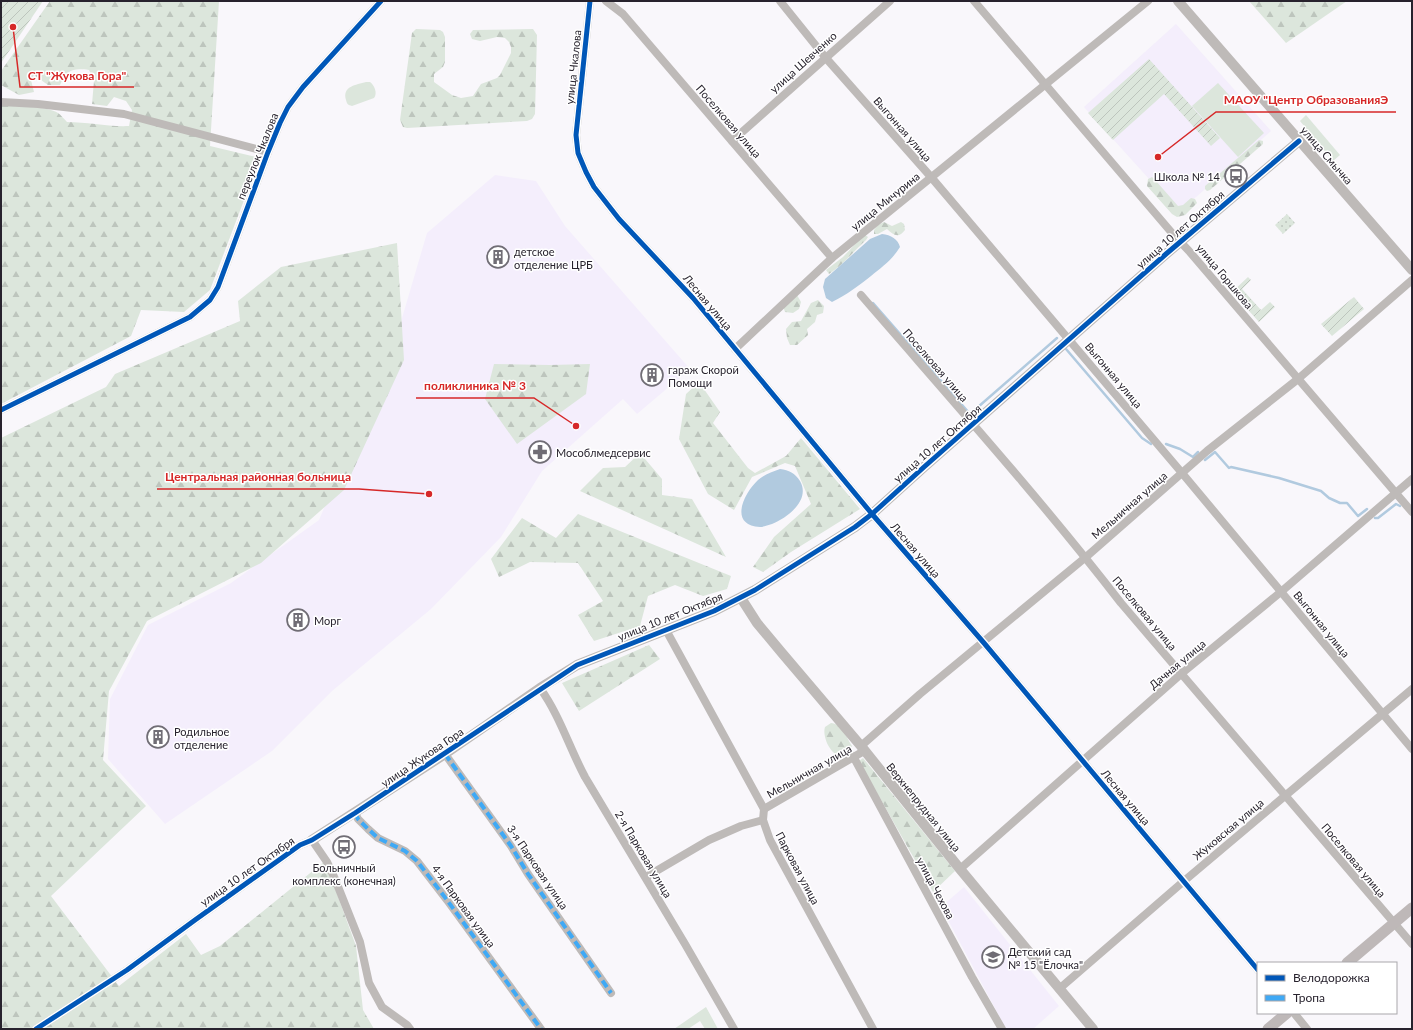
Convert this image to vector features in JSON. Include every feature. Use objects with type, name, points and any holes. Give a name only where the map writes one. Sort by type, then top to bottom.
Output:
[{"type":"main road","points":[[1348,962],[1412,908]]},
{"type":"main road","points":[[1268,1029],[1287,1014]]},
{"type":"street","name":"переулок Чкалова","points":[[1,410],[190,317],[210,300],[218,287],[268,152],[288,107],[303,88],[381,1]]},
{"type":"street","name":"улица Чкалова","points":[[576,135],[590,1]]},
{"type":"street","name":"Поселковая улица","points":[[606,1],[623,14],[832,258]]},
{"type":"street","name":"Выгонная улица","points":[[780,1],[825,57],[931,177],[1282,591],[1382,714],[1412,748]]},
{"type":"street","name":"улица Шевченко","points":[[732,141],[890,1]]},
{"type":"street","name":"улица Горшкова","points":[[974,1],[1412,512]]},
{"type":"street","name":"улица Мичурина","points":[[735,349],[832,258],[1148,1]]},
{"type":"street","name":"улица Смычка","points":[[1178,1],[1412,270]]},
{"type":"street","points":[[1,102],[38,104],[124,114],[268,152]]},
{"type":"street","name":"Лесная улица","points":[[576,135],[578,153],[586,172],[594,187],[619,219],[694,298],[872,514],[984,643],[1257,969]]},
{"type":"street","name":"улица 10 лет Октября","points":[[540,688],[577,664],[714,611],[741,598],[824,548],[855,527],[872,514],[1180,241],[1299,141]]},
{"type":"street","name":"Мельничная улица","points":[[764,809],[853,756],[920,694],[984,643],[1086,557],[1182,473],[1298,379],[1412,280]]},
{"type":"street","name":"Поселковая улица","points":[[862,295],[1086,557],[1121,604],[1412,944]]},
{"type":"street","name":"Дачная улица","points":[[960,869],[1182,674],[1282,591],[1412,479]]},
{"type":"street","name":"Верхнепрудная улица","points":[[741,598],[757,623],[1093,1029]]},
{"type":"street","points":[[666,630],[764,809]]},
{"type":"street","name":"улица Жукова Гора","points":[[312,840],[445,754],[540,688]]},
{"type":"street","name":"2-я Парковая улица","points":[[540,688],[552,704],[576,762],[585,778],[646,878],[734,1029]]},
{"type":"street","name":"Жуковская улица","points":[[1059,989],[1184,881],[1412,689]]},
{"type":"street","name":"3-я Парковая улица","points":[[445,754],[511,846],[536,886],[611,993]]},
{"type":"street","name":"улица Чехова","points":[[853,756],[972,977],[1002,1029]]},
{"type":"street","name":"Парковая улица","points":[[764,809],[763,820],[770,840],[873,1029]]},
{"type":"street","name":"4-я Парковая улица","points":[[355,813],[358,819],[378,838],[405,850],[417,861],[541,1029]]},
{"type":"street","points":[[646,878],[709,840],[741,826],[763,820]]},
{"type":"street","points":[[312,840],[327,862],[338,886],[360,942],[369,983],[382,1007],[407,1025],[410,1029]]},
{"type":"street","name":"улица 10 лет Октября","points":[[36,1029],[127,970],[300,846],[312,840]]},
{"type":"street","points":[[1295,1014],[1307,1029]]},
{"type":"shaded area","points":[[1176,24],[1271,131],[1179,212],[1084,107]]},
{"type":"shaded area","points":[[495,175],[536,181],[565,226],[690,369],[637,414],[623,399],[542,471],[501,537],[431,609],[332,691],[272,751],[165,824],[108,759],[110,699],[148,625],[231,583],[319,520],[395,342],[427,233]]},
{"type":"shaded area","name":"Детский сад № 15 \"Ёлочка\"","points":[[964,887],[1059,1006],[1033,1029],[1006,1029],[941,907]]},
{"type":"green space","points":[[1,1],[43,1],[1,63]]},
{"type":"green space","points":[[50,1],[219,1],[210,146],[260,158],[210,290],[184,312],[141,310],[131,336],[1,404],[1,106],[47,109],[58,113],[67,122],[121,126],[129,126],[132,110],[126,101],[114,97],[107,106],[92,104],[94,81],[89,70],[78,69],[71,71],[65,76],[60,85],[48,85],[34,75],[31,80],[34,92],[19,95],[1,85],[1,71]]},
{"type":"green space","points":[[1249,1],[1347,1],[1286,43]]},
{"type":"green space","points":[[416,29],[440,30],[443,32],[445,37],[445,62],[443,67],[434,74],[434,82],[452,95],[461,98],[473,96],[481,84],[497,78],[511,53],[509,42],[505,38],[497,37],[480,41],[472,39],[470,34],[473,30],[533,29],[537,35],[535,114],[532,119],[527,121],[403,127],[400,120],[412,33]]},
{"type":"green space","points":[[1149,59],[1220,138],[1211,146],[1164,94],[1113,140],[1088,113]]},
{"type":"green space","points":[[370,82],[374,87],[376,94],[374,98],[352,106],[349,105],[346,101],[345,95],[348,89],[354,85]]},
{"type":"green space","points":[[1218,83],[1264,133],[1238,157],[1192,106]]},
{"type":"green space","points":[[1306,115],[1340,155],[1333,161],[1300,121]]},
{"type":"green space","points":[[1259,140],[1263,141],[1263,144],[1210,190],[1207,191],[1205,189],[1205,186]]},
{"type":"green space","points":[[1152,177],[1178,206],[1183,205],[1191,198],[1195,199],[1197,203],[1185,215],[1177,217],[1172,214],[1147,186],[1148,179]]},
{"type":"green space","points":[[1287,214],[1295,223],[1283,234],[1275,225]]},
{"type":"green space","points":[[884,222],[892,226],[901,222],[904,224],[905,230],[899,235],[894,235],[887,229],[878,234],[874,234],[874,230],[878,225]]},
{"type":"green space","points":[[865,235],[868,237],[866,240],[829,274],[826,270],[843,257]]},
{"type":"green space","points":[[397,243],[404,360],[344,490],[261,563],[147,621],[109,691],[103,760],[146,806],[51,896],[119,986],[186,934],[201,955],[220,946],[325,861],[356,946],[363,1010],[374,1029],[1,1029],[1,438],[106,387],[115,374],[240,321],[238,301],[281,267]]},
{"type":"green space","points":[[1248,277],[1251,280],[1242,289],[1261,310],[1270,302],[1275,307],[1259,322],[1232,292]]},
{"type":"green space","points":[[797,295],[801,302],[799,309],[793,313],[785,312],[783,306]]},
{"type":"green space","points":[[1354,297],[1364,309],[1332,336],[1321,324]]},
{"type":"green space","points":[[818,300],[824,306],[823,313],[817,315],[815,322],[807,329],[808,335],[797,345],[790,345],[787,338],[786,329],[792,322],[801,321],[811,303]]},
{"type":"green space","points":[[494,364],[590,364],[586,394],[517,444],[485,399]]},
{"type":"green space","points":[[699,382],[720,412],[713,423],[748,468],[755,473],[786,456],[801,438],[860,509],[791,552],[763,572],[753,567],[774,537],[811,504],[795,466],[785,463],[752,477],[734,510],[708,494],[679,439],[686,394]]},
{"type":"green space","points":[[640,453],[662,479],[662,495],[692,499],[726,557],[580,491],[603,468],[625,467]]},
{"type":"green space","points":[[578,514],[731,576],[727,589],[703,596],[675,585],[648,596],[640,626],[594,641],[578,615],[603,601],[578,563],[530,562],[499,577],[491,559],[522,518],[556,538]]},
{"type":"green space","points":[[649,645],[660,659],[579,711],[562,683]]},
{"type":"green space","points":[[831,723],[838,725],[841,728],[852,746],[850,750],[840,756],[833,752],[826,740],[824,731],[825,727]]},
{"type":"green space","points":[[863,758],[955,871],[933,892],[859,761]]},
{"type":"green space","points":[[706,1007],[718,1029],[705,1029],[700,1021],[688,1029],[674,1029]]},
{"type":"water","points":[[882,234],[894,238],[898,242],[900,247],[894,256],[879,270],[848,293],[832,302],[826,298],[823,287],[825,279],[870,239]]},
{"type":"water","points":[[780,469],[792,472],[800,481],[803,488],[800,501],[790,513],[772,524],[762,527],[750,525],[744,521],[742,515],[744,500],[758,480],[769,473]]},
{"type":"waterway","points":[[873,303],[970,414],[1057,338]]},
{"type":"waterway","points":[[1066,349],[1142,438],[1151,444]]},
{"type":"waterway","points":[[1166,444],[1180,449],[1193,457],[1198,452]]},
{"type":"waterway","points":[[1205,460],[1215,452],[1229,468],[1231,467],[1279,478],[1321,491],[1329,498],[1340,503],[1347,503],[1358,516],[1367,509]]},
{"type":"waterway","points":[[1375,518],[1378,518],[1396,504],[1400,506]]},
{"type":"marked path","points":[[445,754],[511,846],[528,874],[611,993]]},
{"type":"marked path","points":[[355,813],[358,819],[378,838],[405,851],[417,861],[541,1029]]},
{"type":"cycle path","points":[[1,410],[190,317],[210,300],[218,287],[268,152],[288,107],[303,87],[381,1]]},
{"type":"cycle path","points":[[590,1],[576,135],[578,153],[594,187],[619,219],[693,298],[872,514],[984,643],[1257,969]]},
{"type":"cycle path","points":[[36,1029],[127,970],[300,845],[312,840],[355,813],[577,665],[714,611],[755,590],[855,527],[872,514],[1166,254],[1299,141]]},
{"type":"place","name":"СТ \"Жукова Гора\"","points":[[13,27]]},
{"type":"place","name":"МАОУ \"Центр ОбразованияЭ","points":[[1158,157]]},
{"type":"place","name":"Школа № 14","points":[[1236,176]]},
{"type":"place","name":"детское отделение ЦРБ","points":[[498,257]]},
{"type":"place","name":"гараж Скорой Помощи","points":[[652,375]]},
{"type":"place","name":"поликлиника № 3","points":[[576,426]]},
{"type":"place","name":"Мособлмедсервис","points":[[540,452]]},
{"type":"place","name":"Центральная районная больница","points":[[429,494]]},
{"type":"place","name":"Морг","points":[[298,620]]},
{"type":"place","name":"Родильное отделение","points":[[158,737]]},
{"type":"place","name":"Больничный комплекс (конечная)","points":[[344,847]]},
{"type":"place","name":"Детский сад № 15 \"Ёлочка\"","points":[[993,957]]}]
